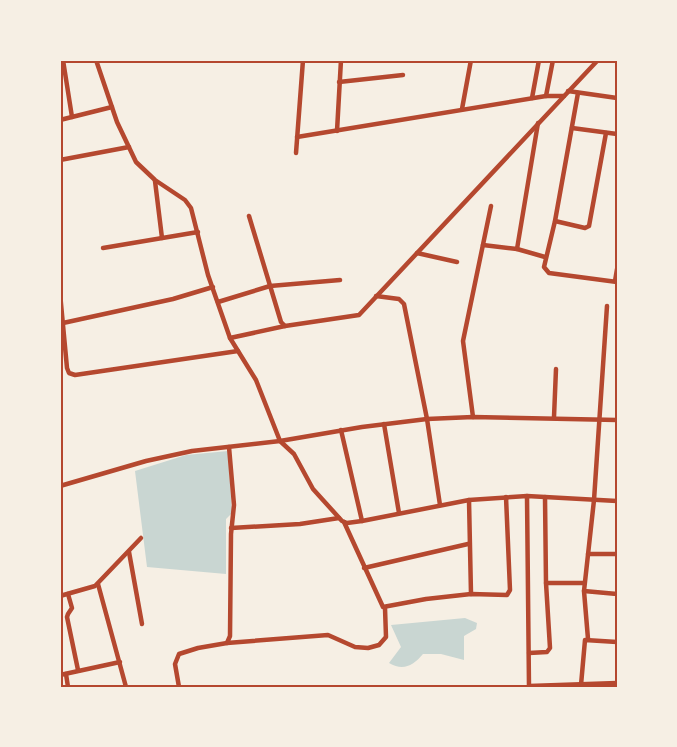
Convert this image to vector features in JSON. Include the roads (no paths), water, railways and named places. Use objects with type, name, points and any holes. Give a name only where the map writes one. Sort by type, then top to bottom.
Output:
[{"type":"street","points":[[63,60],[72,117]]},
{"type":"street","points":[[96,60],[112,107],[140,167],[185,200],[191,208],[230,338],[256,380],[280,441],[294,453],[312,489],[344,522],[382,606],[385,608],[386,637],[374,647],[356,647],[328,635],[227,643],[198,648],[179,654],[175,664],[179,687]]},
{"type":"street","points":[[296,153],[303,60]]},
{"type":"street","points":[[337,130],[341,60]]},
{"type":"street","points":[[462,109],[471,60]]},
{"type":"street","points":[[531,98],[538,60]]},
{"type":"street","points":[[546,96],[553,60]]},
{"type":"street","points":[[230,338],[285,326],[356,316],[598,60]]},
{"type":"street","points":[[339,82],[403,75]]},
{"type":"street","points":[[297,137],[546,96],[578,93],[617,98]]},
{"type":"street","points":[[578,93],[555,221],[544,267],[549,273],[616,282],[617,268]]},
{"type":"street","points":[[60,120],[112,107]]},
{"type":"street","points":[[517,249],[538,123]]},
{"type":"street","points":[[572,128],[617,134]]},
{"type":"street","points":[[555,221],[585,228],[589,226],[606,133]]},
{"type":"street","points":[[60,160],[129,147]]},
{"type":"street","points":[[155,180],[162,238]]},
{"type":"street","points":[[473,417],[463,341],[491,206]]},
{"type":"street","points":[[249,216],[281,322],[285,326]]},
{"type":"street","points":[[103,248],[198,232]]},
{"type":"street","points":[[483,245],[517,249],[545,257]]},
{"type":"street","points":[[417,253],[458,262]]},
{"type":"street","points":[[218,302],[270,286],[340,280]]},
{"type":"street","points":[[63,323],[173,299],[213,287]]},
{"type":"street","points":[[60,293],[67,368],[69,373],[75,375],[238,351]]},
{"type":"street","points":[[376,296],[399,299],[404,304],[427,419],[440,505]]},
{"type":"street","points":[[588,639],[584,583],[594,500],[607,306]]},
{"type":"street","points":[[554,417],[556,369]]},
{"type":"street","points":[[60,486],[146,461],[192,451],[280,441],[384,424],[473,417],[617,420]]},
{"type":"street","points":[[384,424],[399,513]]},
{"type":"street","points":[[341,430],[362,521]]},
{"type":"street","points":[[227,643],[230,636],[231,528],[234,502],[228,447]]},
{"type":"street","points":[[527,496],[529,686],[617,683]]},
{"type":"street","points":[[344,522],[362,521],[469,500],[506,497],[617,501]]},
{"type":"street","points":[[385,608],[426,599],[471,594],[509,594],[506,497]]},
{"type":"street","points":[[530,653],[550,650],[546,583],[545,497]]},
{"type":"street","points":[[469,500],[468,544],[471,594]]},
{"type":"street","points":[[231,528],[300,524],[339,518]]},
{"type":"street","points":[[60,596],[98,584],[141,538]]},
{"type":"street","points":[[364,568],[468,544]]},
{"type":"street","points":[[129,552],[142,624]]},
{"type":"street","points":[[588,554],[617,554]]},
{"type":"street","points":[[546,583],[584,583]]},
{"type":"street","points":[[98,584],[126,687]]},
{"type":"street","points":[[584,591],[617,594]]},
{"type":"street","points":[[68,594],[72,609],[67,616],[78,670]]},
{"type":"street","points":[[580,686],[585,639],[617,642]]},
{"type":"street","points":[[68,687],[63,674],[120,662]]}]
